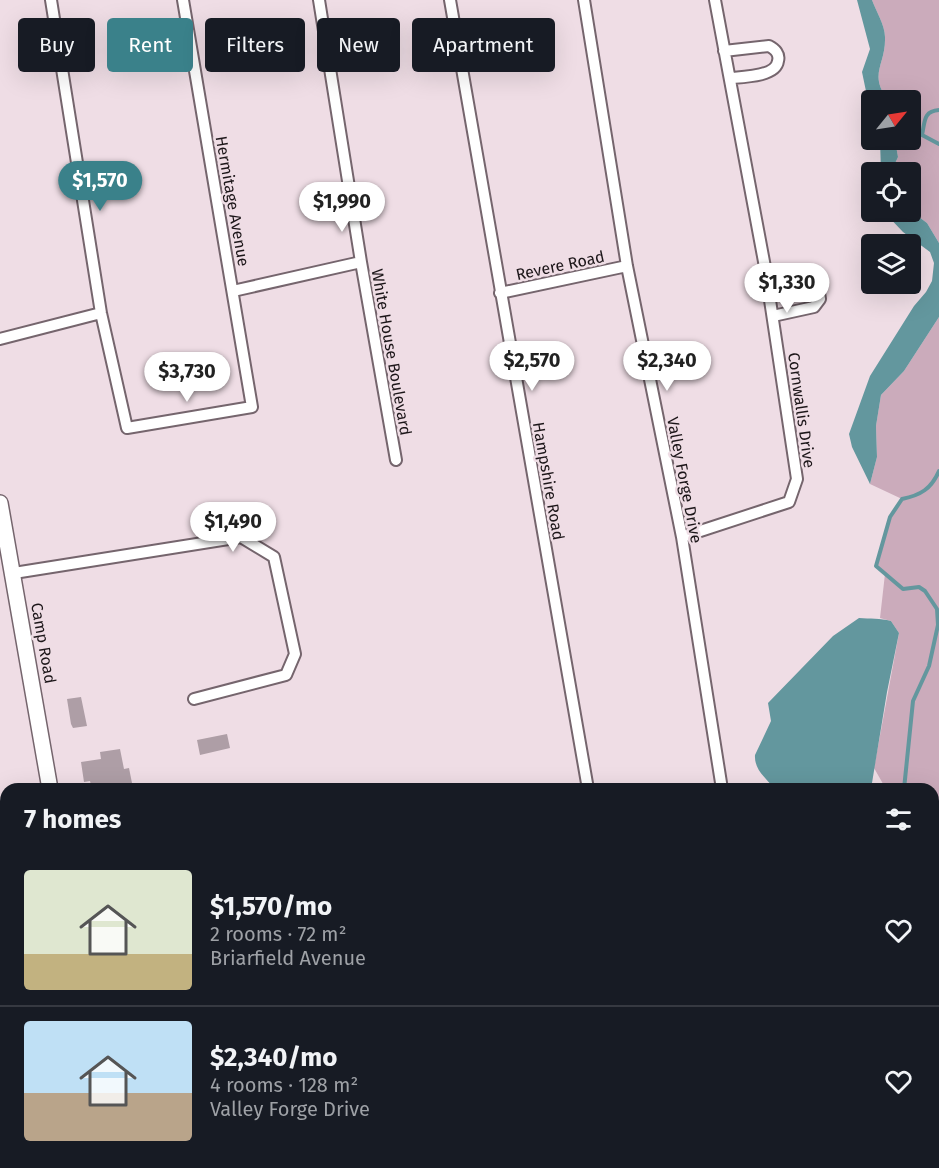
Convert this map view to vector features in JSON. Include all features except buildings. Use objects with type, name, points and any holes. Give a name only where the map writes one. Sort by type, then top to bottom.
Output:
[{"type":"main road","name":"Camp Road","points":[[0,503],[49,783]]},
{"type":"street","points":[[0,339],[101,313],[51,0]]},
{"type":"street","name":"Hermitage Avenue","points":[[101,313],[127,428],[252,407],[183,0]]},
{"type":"street","name":"White House Boulevard","points":[[320,0],[361,262],[396,460]]},
{"type":"street","name":"Hampshire Road","points":[[450,0],[587,783]]},
{"type":"street","name":"Valley Forge Drive","points":[[584,0],[627,266],[682,537],[721,783]]},
{"type":"street","name":"Cornwallis Drive","points":[[682,537],[789,502],[797,479],[768,286],[715,0]]},
{"type":"street","points":[[724,51],[769,46],[775,49],[778,56],[777,64],[771,72],[730,78]]},
{"type":"street","points":[[233,291],[361,262]]},
{"type":"street","name":"Revere Road","points":[[500,293],[627,266]]},
{"type":"street","points":[[768,286],[810,281],[818,286],[820,299],[814,307],[773,316]]},
{"type":"street","points":[[14,573],[241,537],[274,557],[295,654],[286,675],[194,699]]},
{"type":"shaded area","points":[[872,0],[939,0],[939,243],[927,223],[921,218],[921,162],[896,162],[898,157],[897,150],[921,150],[921,90],[882,90],[879,69],[885,47],[885,32]]},
{"type":"shaded area","points":[[939,317],[939,783],[883,783],[874,768],[899,633],[891,621],[880,618],[885,574],[876,566],[890,517],[902,499],[870,484],[877,457],[876,426],[881,395],[904,371]]},
{"type":"water","points":[[857,0],[872,0],[885,32],[885,47],[879,69],[882,90],[866,90],[862,72],[870,49]]},
{"type":"water","points":[[880,150],[897,150],[898,157],[896,162],[881,162]]},
{"type":"water","points":[[921,218],[927,223],[939,243],[939,317],[904,371],[881,395],[876,426],[877,457],[870,484],[852,447],[849,434],[870,376],[932,281],[934,263],[930,252],[921,245],[921,234],[903,232],[894,222],[921,222]]},
{"type":"water","points":[[859,618],[891,621],[899,633],[872,783],[769,783],[761,774],[755,760],[755,755],[771,721],[768,703],[833,636]]},
{"type":"waterway","points":[[939,110],[927,115],[922,135],[939,144]]},
{"type":"waterway","points":[[905,783],[913,701],[929,666],[938,625],[937,609],[925,591],[919,587],[903,589],[876,566],[890,517],[902,499],[925,490],[939,471]]}]
